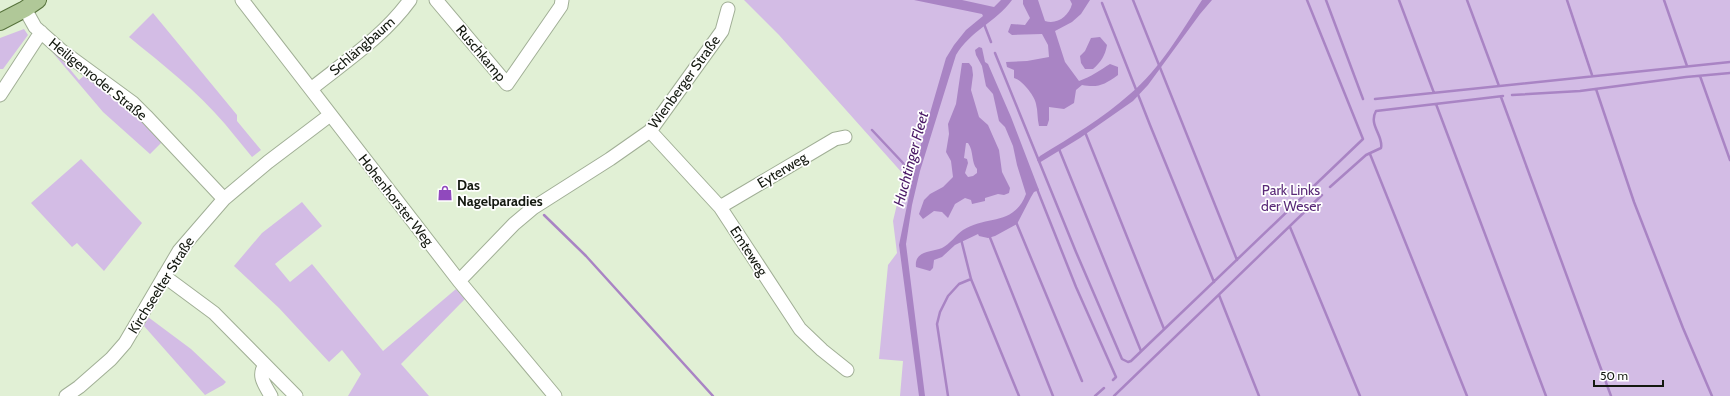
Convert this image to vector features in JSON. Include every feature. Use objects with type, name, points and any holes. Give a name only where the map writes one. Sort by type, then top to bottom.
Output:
[{"type":"main road","points":[[0,22],[32,4]]},
{"type":"street","name":"Hohenhorster Weg","points":[[242,0],[459,281],[556,396]]},
{"type":"street","name":"Schlängbaum","points":[[311,89],[372,41],[392,23],[410,0]]},
{"type":"street","name":"Ruschkamp","points":[[436,0],[507,84],[561,6],[562,0]]},
{"type":"street","name":"Heiligenroder Straße","points":[[32,4],[35,27],[62,51],[133,104],[224,199]]},
{"type":"street","name":"Wienberger Straße","points":[[459,281],[514,224],[534,208],[610,159],[650,131],[722,31],[728,9]]},
{"type":"street","points":[[0,95],[41,32]]},
{"type":"street","name":"Kirchseelter Straße","points":[[66,396],[83,392],[124,343],[164,276],[192,234],[224,199],[268,162],[330,115]]},
{"type":"street","name":"Emteweg","points":[[650,131],[720,207],[800,329],[822,350],[847,370]]},
{"type":"street","name":"Eyterweg","points":[[720,207],[835,139],[845,137]]},
{"type":"street","points":[[164,276],[214,313],[296,396]]},
{"type":"street","points":[[265,365],[262,369],[261,376],[271,396]]},
{"type":"green space","name":"Park Links der Weser","points":[[744,0],[1730,0],[1730,396],[900,396],[903,361],[879,359],[888,265],[897,253],[893,221],[904,175],[779,35]]},
{"type":"green space","points":[[153,13],[237,115],[237,121],[261,150],[252,157],[203,100],[129,37]]},
{"type":"green space","points":[[24,29],[28,35],[3,69],[0,69],[0,38]]},
{"type":"green space","points":[[54,50],[79,80],[85,75],[116,97],[163,141],[150,154],[103,112],[53,53]]},
{"type":"green space","points":[[81,159],[142,223],[104,271],[77,243],[72,247],[31,203]]},
{"type":"green space","points":[[302,202],[322,226],[275,264],[290,282],[312,264],[383,351],[456,289],[465,299],[401,364],[429,396],[348,396],[361,374],[342,350],[329,362],[279,308],[234,266],[262,233]]},
{"type":"green space","points":[[148,317],[191,349],[226,382],[205,395],[144,326]]},
{"type":"shaded area","points":[[914,0],[962,0],[994,7],[1001,0],[1012,0],[1006,8],[968,39],[956,55],[920,171],[912,205],[906,244],[925,396],[919,396],[899,245],[916,161],[946,58],[966,30],[983,16],[982,14]]},
{"type":"shaded area","points":[[1023,0],[1038,0],[1045,21],[1054,22],[1065,16],[1068,12],[1072,4],[1070,0],[1090,0],[1081,14],[1072,22],[1055,31],[1065,62],[1079,81],[1110,64],[1118,67],[1118,75],[1101,85],[1082,85],[1076,90],[1074,103],[1064,109],[1049,107],[1049,120],[1047,126],[1039,126],[1037,107],[1031,93],[1024,85],[1014,78],[1014,70],[1007,67],[1006,62],[1027,61],[1049,57],[1048,45],[1042,34],[1012,35],[1008,32],[1011,24],[1025,25],[1030,18],[1023,4]]},
{"type":"shaded area","points":[[1202,0],[1212,0],[1148,85],[1133,101],[1080,138],[1039,163],[1037,160],[1040,156],[1098,119],[1120,103],[1141,84],[1169,50]]},
{"type":"shaded area","points":[[1100,37],[1107,45],[1104,56],[1093,69],[1085,69],[1081,63],[1080,56],[1085,51],[1091,38]]},
{"type":"shaded area","points":[[979,47],[982,48],[985,62],[988,64],[1011,117],[1039,190],[1034,192],[1017,224],[995,236],[988,238],[979,236],[978,234],[955,245],[942,257],[934,260],[933,268],[930,271],[916,267],[916,262],[920,255],[942,248],[963,230],[972,225],[999,218],[1014,211],[1021,204],[1026,194],[1013,146],[1005,127],[999,121],[993,94],[986,86],[982,66],[976,55],[975,50]]},
{"type":"shaded area","points":[[962,63],[969,63],[972,67],[973,75],[971,90],[979,117],[988,125],[999,150],[1002,172],[1010,188],[1009,193],[1004,195],[998,194],[985,198],[985,201],[972,204],[971,200],[965,198],[955,204],[948,218],[942,212],[934,211],[923,219],[919,214],[924,200],[930,194],[943,187],[953,177],[951,161],[946,152],[949,134],[948,124],[956,104]],"holes":[[[966,143],[968,143],[977,169],[977,173],[968,177],[965,173],[968,163],[967,159],[964,158]]]},
{"type":"waterway","points":[[1133,0],[1237,260]]},
{"type":"waterway","points":[[995,53],[1076,252],[1122,359],[1128,362],[1131,361],[1363,139],[1307,0]]},
{"type":"waterway","points":[[1326,0],[1363,99]]},
{"type":"waterway","points":[[1399,0],[1434,93]]},
{"type":"waterway","points":[[1467,0],[1499,86]]},
{"type":"waterway","points":[[1567,0],[1592,75]]},
{"type":"waterway","points":[[1664,0],[1687,66]]},
{"type":"waterway","points":[[1102,3],[1214,282]]},
{"type":"waterway","points":[[984,24],[991,42]]},
{"type":"waterway","points":[[1375,99],[1730,62]]},
{"type":"waterway","points":[[1512,95],[1580,91],[1686,77],[1730,73]]},
{"type":"waterway","points":[[1700,76],[1730,160]]},
{"type":"waterway","points":[[1596,89],[1634,202],[1683,328],[1712,396]]},
{"type":"waterway","points":[[1330,187],[1366,155],[1381,148],[1380,139],[1374,121],[1376,111],[1503,96]]},
{"type":"waterway","points":[[1501,97],[1611,396]]},
{"type":"waterway","points":[[1436,104],[1546,396]]},
{"type":"waterway","name":"Huchtinger Fleet","points":[[872,130],[903,163],[906,169],[915,171]]},
{"type":"waterway","points":[[1085,132],[1164,329]]},
{"type":"waterway","points":[[1059,149],[1141,351]]},
{"type":"waterway","points":[[1370,154],[1467,396]]},
{"type":"waterway","points":[[1037,189],[1076,287],[1116,377],[1113,380]]},
{"type":"waterway","points":[[1114,396],[1322,195]]},
{"type":"waterway","points":[[544,215],[586,256],[713,396]]},
{"type":"waterway","points":[[1016,222],[1082,381]]},
{"type":"waterway","points":[[1290,227],[1360,396]]},
{"type":"waterway","points":[[989,235],[1053,396]]},
{"type":"waterway","points":[[961,239],[971,279],[1019,396]]},
{"type":"waterway","points":[[948,396],[937,324],[940,312],[948,296],[959,284],[971,279]]},
{"type":"waterway","points":[[1219,295],[1259,396]]},
{"type":"waterway","points":[[1095,396],[1104,388]]},
{"type":"place","name":"Das Nagelparadies","points":[[445,193]]}]
